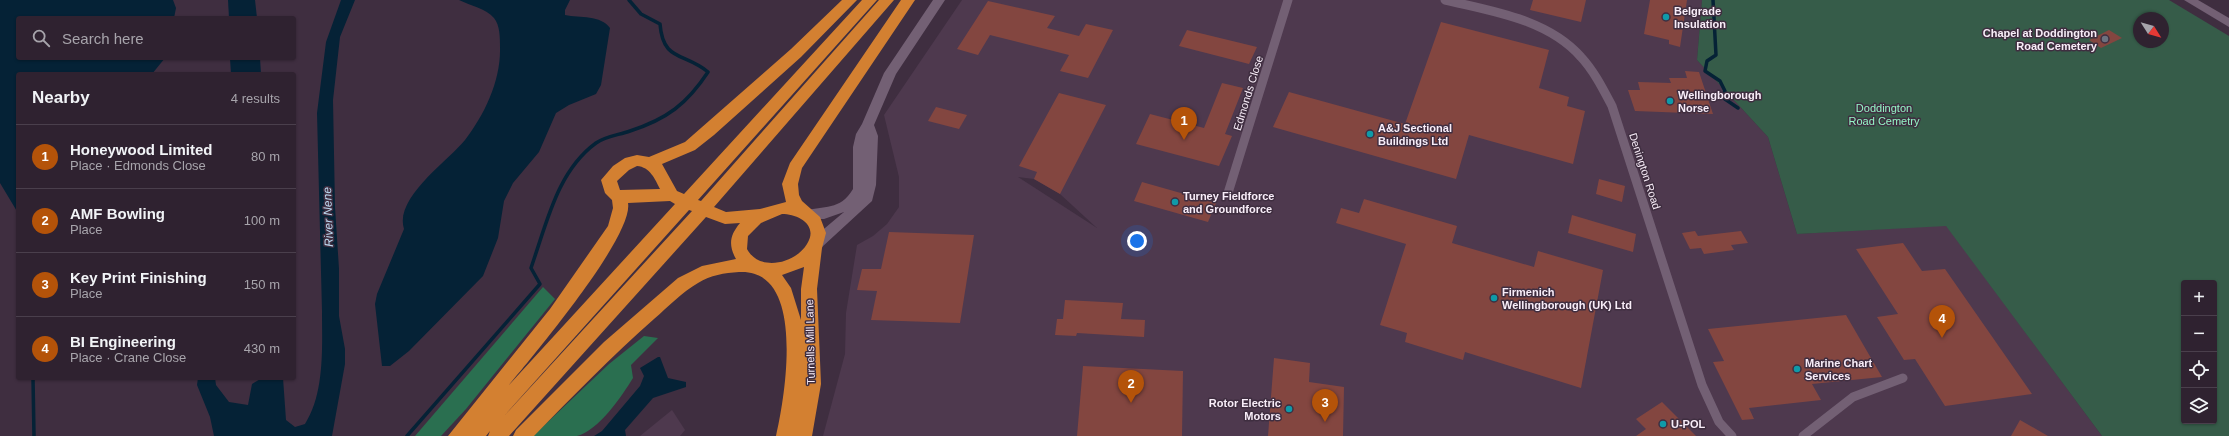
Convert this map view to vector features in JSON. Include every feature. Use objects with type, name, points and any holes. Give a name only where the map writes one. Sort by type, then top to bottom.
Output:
[{"type":"highway","points":[[650,163],[690,146],[709,131],[796,53],[850,0]]},
{"type":"highway","points":[[497,436],[677,225],[706,183],[870,0]]},
{"type":"highway","points":[[474,436],[677,225],[720,189],[887,0]]},
{"type":"highway","points":[[522,436],[610,347],[695,275],[719,266],[781,269],[798,263],[815,246],[818,232],[816,223],[795,205],[790,197],[791,178],[795,167],[908,0]]},
{"type":"highway","points":[[671,195],[657,169],[650,163],[643,160],[634,161],[615,171],[609,180],[610,188],[613,193],[619,197],[671,195],[725,218],[759,215],[782,208],[805,213]]},
{"type":"highway","points":[[457,436],[556,314],[603,248],[616,227],[621,208],[619,197]]},
{"type":"highway","points":[[739,242],[742,232],[749,223],[759,215]]},
{"type":"highway","points":[[725,218],[739,242],[742,255],[757,267]]},
{"type":"highway","name":"Turnells Mill Lane","points":[[803,436],[812,384],[809,289],[815,246]]},
{"type":"highway","name":"Turnells Mill Lane","points":[[757,267],[782,288],[792,312],[795,373],[793,406],[785,436]]},
{"type":"main road","points":[[805,213],[827,214],[837,210],[857,194],[859,183],[859,147],[862,134],[868,125],[890,73],[939,0]]},
{"type":"main road","points":[[2190,0],[2229,23]]},
{"type":"main road","points":[[815,246],[866,201],[870,185],[872,136],[868,125]]},
{"type":"street","name":"Edmonds Close","points":[[1228,193],[1288,0]]},
{"type":"street","name":"Denington Road","points":[[1445,0],[1530,22],[1569,44],[1593,73],[1612,106],[1702,385],[1719,422],[1732,436]]},
{"type":"street","points":[[1803,436],[1853,397],[1903,378]]},
{"type":"shaded area","points":[[962,0],[1702,0],[1697,60],[1768,137],[1797,234],[1946,225],[2102,436],[823,436],[845,354],[846,313],[857,245],[873,236],[887,224],[899,207],[899,177],[884,115]],"holes":[[[1018,177],[1034,179],[1060,194],[1097,228]]]},
{"type":"shaded area","points":[[672,410],[685,430],[680,436],[640,436]]},
{"type":"green space","name":"Doddington Road Cemetry","points":[[1702,0],[2169,0],[2229,36],[2229,436],[2102,436],[1946,226],[1797,234],[1768,137],[1697,60]]},
{"type":"green space","points":[[543,287],[555,299],[466,409],[441,436],[415,436]]},
{"type":"green space","points":[[644,336],[658,338],[631,365],[633,378],[623,394],[601,420],[585,433],[577,436],[533,436],[609,364]]},
{"type":"water","points":[[0,0],[173,0],[176,8],[174,16],[16,16],[16,60],[163,60],[154,72],[16,72],[16,210],[0,183]]},
{"type":"water","points":[[228,0],[255,0],[257,16],[229,16]]},
{"type":"water","name":"River Nene","points":[[341,0],[355,0],[340,37],[333,100],[335,207],[339,269],[339,316],[345,349],[345,364],[332,436],[214,436],[210,417],[197,385],[198,380],[215,380],[216,385],[229,402],[248,405],[252,384],[259,380],[283,380],[286,420],[295,427],[305,424],[316,398],[322,354],[317,113],[326,42]]},
{"type":"water","points":[[459,0],[570,0],[565,10],[565,15],[596,19],[606,24],[610,28],[601,85],[596,94],[569,105],[556,113],[539,152],[513,183],[504,201],[498,238],[483,276],[409,351],[390,366],[382,366],[375,304],[377,294],[404,229],[403,217],[407,205],[414,193],[424,181],[457,149],[472,130],[485,108],[495,84],[498,72],[500,40],[499,28],[496,21],[486,12]]},
{"type":"water","points":[[230,60],[260,60],[261,72],[231,72]]},
{"type":"water","points":[[660,357],[668,378],[686,382],[686,387],[653,398],[625,430],[626,436],[594,436],[602,431],[640,386],[644,376],[640,368]]},
{"type":"building","points":[[1533,0],[1586,0],[1581,22],[1530,10]]},
{"type":"building","name":"Belgrade Insulation","points":[[1650,0],[1687,0],[1680,47],[1669,44],[1669,40],[1644,34]]},
{"type":"building","points":[[988,1],[1055,16],[1047,28],[1079,36],[1086,24],[1113,30],[1088,78],[1060,71],[1069,55],[990,35],[978,55],[957,49]]},
{"type":"building","points":[[1441,22],[1549,50],[1539,88],[1569,97],[1567,106],[1585,111],[1573,164],[1469,135],[1456,179],[1273,127],[1289,92],[1405,124]]},
{"type":"building","points":[[1187,30],[1257,47],[1249,64],[1179,46]]},
{"type":"building","name":"Chapel at Doddington Road Cemetery","points":[[2109,30],[2122,38],[2101,48],[2089,40]]},
{"type":"building","name":"Wellingborough Norse","points":[[1685,71],[1699,72],[1713,114],[1635,111],[1628,90],[1640,90],[1638,82],[1671,83],[1669,78],[1687,78]]},
{"type":"building","points":[[1222,83],[1243,88],[1225,134],[1232,136],[1219,166],[1136,144],[1150,114],[1204,128]]},
{"type":"building","points":[[1059,93],[1106,105],[1060,194],[1034,179],[1037,172],[1019,166]]},
{"type":"building","points":[[936,107],[967,115],[959,129],[928,121]]},
{"type":"building","points":[[1599,179],[1625,186],[1622,202],[1596,194]]},
{"type":"building","name":"Turney Fieldforce and Groundforce","points":[[1142,182],[1216,203],[1208,222],[1134,201]]},
{"type":"building","name":"Firmenich Wellingborough (UK) Ltd","points":[[1364,199],[1457,226],[1452,243],[1534,267],[1538,251],[1603,270],[1581,388],[1465,352],[1463,360],[1405,342],[1407,333],[1380,325],[1406,244],[1336,223],[1341,208],[1359,213]]},
{"type":"building","points":[[1572,215],[1636,234],[1633,252],[1568,233]]},
{"type":"building","points":[[1695,231],[1698,236],[1741,231],[1748,243],[1731,245],[1734,250],[1704,254],[1701,248],[1690,249],[1682,233]]},
{"type":"building","points":[[889,232],[974,235],[960,323],[871,320],[877,291],[857,290],[862,269],[881,269]]},
{"type":"building","points":[[1903,243],[1922,271],[1945,269],[2032,394],[1945,406],[1915,359],[1904,360],[1877,317],[1898,314],[1856,249]]},
{"type":"building","points":[[1065,300],[1123,303],[1121,319],[1145,320],[1144,337],[1077,333],[1076,336],[1055,335],[1057,319],[1063,319]]},
{"type":"building","name":"Marine Chart Services","points":[[1846,315],[1882,377],[1812,384],[1821,400],[1749,408],[1754,419],[1742,420],[1713,362],[1724,361],[1708,329]]},
{"type":"building","name":"Rotor Electric Motors","points":[[1274,358],[1310,363],[1309,382],[1344,387],[1343,436],[1268,436]]},
{"type":"building","points":[[1083,366],[1183,371],[1182,436],[1077,436]]},
{"type":"building","name":"U-POL","points":[[1662,402],[1696,436],[1636,436],[1646,429],[1636,419]]},
{"type":"building","points":[[2020,420],[2048,436],[2011,436]]},
{"type":"waterway","points":[[407,436],[540,284],[531,268],[544,227],[556,196],[564,181],[583,154],[596,143],[608,137],[655,121],[675,109],[684,102],[708,72],[691,61],[670,51],[665,45],[660,24],[641,14],[629,0]]},
{"type":"waterway","points":[[1713,0],[1716,55],[1707,61],[1705,71],[1720,81],[1725,91],[1722,97],[1738,108]]},
{"type":"waterway","points":[[33,380],[34,436]]},
{"type":"place","name":"Belgrade Insulation","points":[[1666,17]]},
{"type":"place","name":"Chapel at Doddington Road Cemetery","points":[[2105,39]]},
{"type":"place","name":"Wellingborough Norse","points":[[1670,101]]},
{"type":"place","name":"A&J Sectional Buildings Ltd","points":[[1370,134]]},
{"type":"place","name":"Honeywood Limited","points":[[1184,140]]},
{"type":"place","name":"Turney Fieldforce and Groundforce","points":[[1175,202]]},
{"type":"place","name":"Firmenich Wellingborough (UK) Ltd","points":[[1494,298]]},
{"type":"place","name":"BI Engineering","points":[[1942,338]]},
{"type":"place","name":"Marine Chart Services","points":[[1797,369]]},
{"type":"place","name":"AMF Bowling","points":[[1131,403]]},
{"type":"place","name":"Rotor Electric Motors","points":[[1289,409]]},
{"type":"place","name":"Key Print Finishing","points":[[1325,422]]},
{"type":"place","name":"U-POL","points":[[1663,424]]}]
